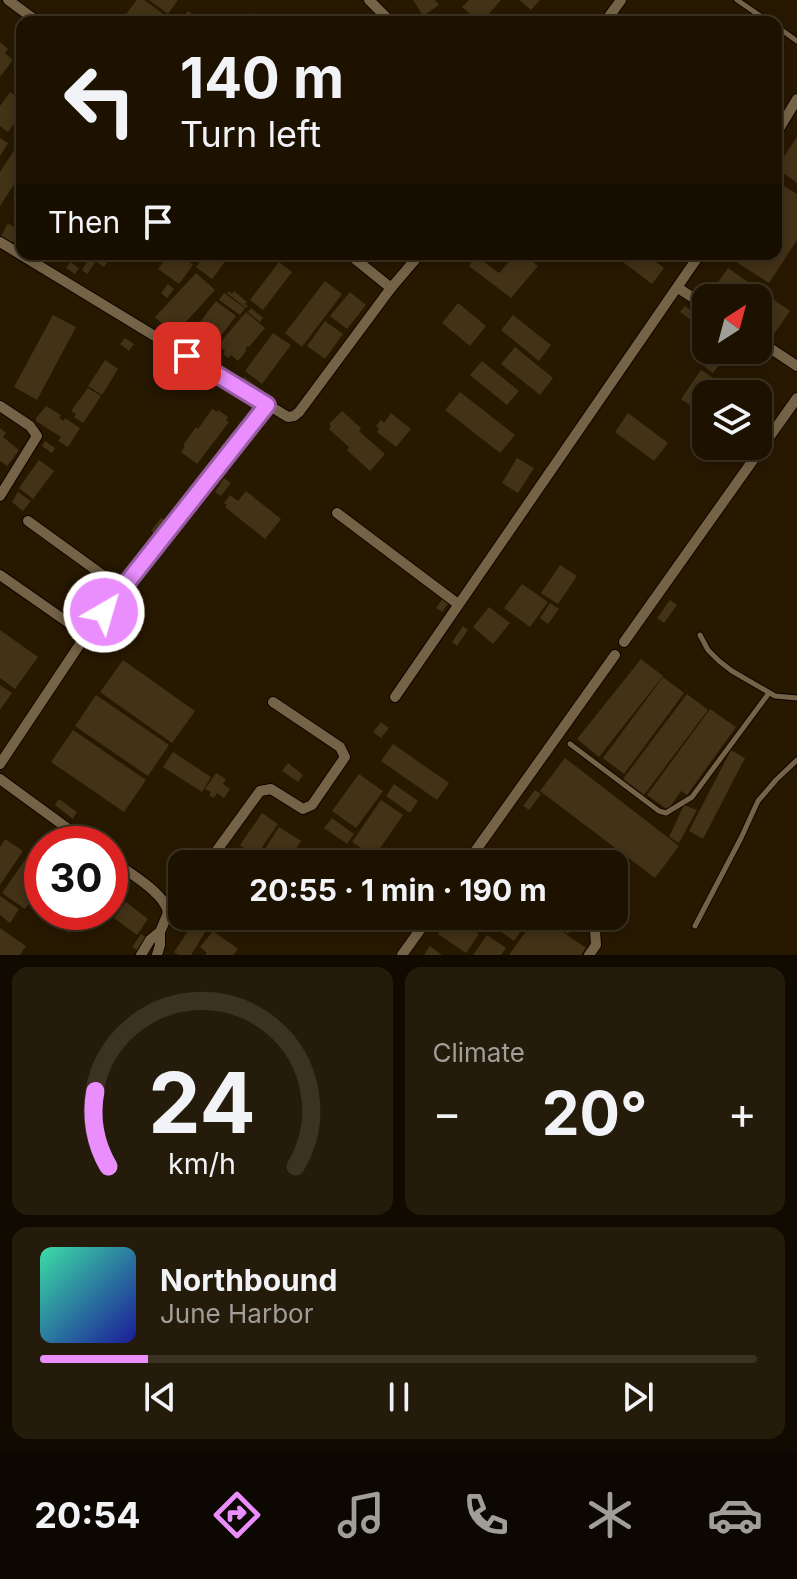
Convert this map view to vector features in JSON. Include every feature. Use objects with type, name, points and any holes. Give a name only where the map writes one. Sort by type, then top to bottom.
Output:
[{"type":"street","points":[[8,0],[30,16]]},
{"type":"street","points":[[369,0],[385,16]]},
{"type":"street","points":[[782,124],[797,99]]},
{"type":"street","points":[[29,260],[288,417],[299,412],[415,260]]},
{"type":"street","points":[[356,260],[391,288]]},
{"type":"street","points":[[395,697],[696,260]]},
{"type":"street","points":[[678,288],[692,297]]},
{"type":"street","points":[[772,349],[797,366]]},
{"type":"street","points":[[624,642],[797,398]]},
{"type":"street","points":[[0,764],[86,635],[267,405]]},
{"type":"street","points":[[0,406],[30,426],[37,436],[0,496]]},
{"type":"street","points":[[337,513],[458,604]]},
{"type":"street","points":[[28,521],[122,589]]},
{"type":"street","points":[[0,575],[86,635]]},
{"type":"street","points":[[476,850],[615,655]]},
{"type":"street","points":[[217,850],[260,791],[271,789],[303,809],[312,805],[345,757],[340,747],[273,702]]},
{"type":"street","points":[[1,781],[64,826]]},
{"type":"street","points":[[128,872],[157,894],[167,906],[157,955]]},
{"type":"street","points":[[402,955],[420,930]]},
{"type":"street","points":[[589,955],[596,945],[595,930]]},
{"type":"street","points":[[141,955],[150,940],[160,932]]},
{"type":"lane","points":[[737,0],[760,16]]},
{"type":"lane","points":[[700,635],[719,661],[769,693],[797,698]]},
{"type":"lane","points":[[570,744],[659,811],[666,813],[692,797],[769,693]]},
{"type":"lane","points":[[695,926],[758,801],[797,760]]},
{"type":"building","points":[[137,0],[144,0],[162,13],[160,16],[125,16]]},
{"type":"building","points":[[149,0],[178,0],[168,14]]},
{"type":"building","points":[[413,0],[435,0],[439,5],[423,16]]},
{"type":"building","points":[[469,0],[501,0],[487,16],[473,16],[462,7]]},
{"type":"building","points":[[519,0],[540,0],[531,10]]},
{"type":"building","points":[[0,42],[13,60],[0,77]]},
{"type":"building","points":[[10,92],[16,96],[16,121],[8,132],[0,126],[0,106]]},
{"type":"building","points":[[797,137],[797,183],[782,172],[782,159]]},
{"type":"building","points":[[0,138],[8,143],[0,156]]},
{"type":"building","points":[[15,149],[16,181],[0,206],[0,172]]},
{"type":"building","points":[[782,185],[797,194],[797,240],[769,283],[733,260],[782,260]]},
{"type":"building","points":[[8,223],[16,228],[16,237],[11,245],[0,238]]},
{"type":"building","points":[[88,260],[95,263],[87,274],[82,270]]},
{"type":"building","points":[[94,260],[109,260],[104,267]]},
{"type":"building","points":[[165,260],[187,260],[193,265],[179,284],[158,269]]},
{"type":"building","points":[[201,260],[226,260],[212,279],[196,267]]},
{"type":"building","points":[[473,260],[481,260],[499,273],[511,260],[530,260],[538,266],[511,298],[469,266]]},
{"type":"building","points":[[620,260],[653,260],[664,268],[652,284]]},
{"type":"building","points":[[70,262],[79,268],[75,274],[66,268]]},
{"type":"building","points":[[279,262],[292,272],[263,310],[250,300]]},
{"type":"building","points":[[728,268],[751,284],[717,284]]},
{"type":"building","points":[[196,273],[215,290],[174,335],[155,317]]},
{"type":"building","points":[[325,281],[342,294],[302,347],[285,333]]},
{"type":"building","points":[[168,284],[174,289],[167,298],[161,293]]},
{"type":"building","points":[[234,291],[248,306],[246,308],[227,293],[232,294]]},
{"type":"building","points":[[350,292],[366,305],[347,329],[330,316]]},
{"type":"building","points":[[224,293],[245,308],[240,315],[219,300]]},
{"type":"building","points":[[772,299],[790,311],[774,334],[772,333]]},
{"type":"building","points":[[216,301],[236,316],[208,353],[188,338]]},
{"type":"building","points":[[458,303],[486,326],[470,346],[442,323]]},
{"type":"building","points":[[685,306],[692,311],[692,321],[680,312]]},
{"type":"building","points":[[251,308],[263,318],[260,322],[248,312]]},
{"type":"building","points":[[246,312],[265,328],[238,361],[231,355],[228,358],[223,354],[225,351],[218,345]]},
{"type":"building","points":[[53,315],[76,327],[37,400],[14,387]]},
{"type":"building","points":[[513,315],[551,345],[539,361],[501,330]]},
{"type":"building","points":[[325,321],[343,334],[325,359],[307,346]]},
{"type":"building","points":[[273,333],[291,345],[262,384],[245,371]]},
{"type":"building","points":[[125,338],[134,344],[129,351],[120,344]]},
{"type":"building","points":[[515,347],[553,378],[540,395],[501,364]]},
{"type":"building","points":[[105,360],[118,369],[102,395],[88,386]]},
{"type":"building","points":[[482,361],[519,391],[507,405],[470,375]]},
{"type":"building","points":[[701,364],[720,364],[713,373]]},
{"type":"building","points":[[701,370],[715,379],[714,380],[694,380]]},
{"type":"building","points":[[244,377],[258,387],[254,392],[240,382]]},
{"type":"building","points":[[692,383],[692,407],[681,399]]},
{"type":"building","points":[[88,388],[101,396],[83,423],[71,411]]},
{"type":"building","points":[[460,392],[515,435],[500,453],[445,410]]},
{"type":"building","points":[[46,406],[61,415],[59,418],[64,421],[65,418],[80,428],[68,447],[58,441],[61,437],[36,421]]},
{"type":"building","points":[[212,409],[228,417],[226,420],[229,422],[197,464],[181,452],[183,445]]},
{"type":"building","points":[[342,411],[385,454],[370,471],[329,429],[329,424]]},
{"type":"building","points":[[391,413],[411,429],[396,447],[377,432],[379,429],[376,426],[381,420],[384,423]]},
{"type":"building","points":[[628,413],[668,443],[654,461],[615,432]]},
{"type":"building","points":[[0,428],[6,433],[3,437],[19,450],[7,466],[0,461]]},
{"type":"building","points":[[45,441],[55,448],[52,453],[42,446]]},
{"type":"building","points":[[517,458],[534,468],[518,493],[502,483]]},
{"type":"building","points":[[39,460],[54,471],[33,499],[19,488]]},
{"type":"building","points":[[224,478],[231,483],[221,496],[215,492]]},
{"type":"building","points":[[246,491],[281,519],[265,539],[225,507],[227,505],[224,503],[230,495],[238,501]]},
{"type":"building","points":[[18,492],[31,501],[23,511],[12,502]]},
{"type":"building","points":[[161,518],[167,522],[156,535],[151,531]]},
{"type":"building","points":[[560,565],[577,576],[558,604],[541,593]]},
{"type":"building","points":[[522,584],[548,602],[530,627],[504,608]]},
{"type":"building","points":[[444,597],[450,601],[442,612],[436,608]]},
{"type":"building","points":[[670,600],[677,605],[664,623],[657,618]]},
{"type":"building","points":[[550,603],[559,609],[548,624],[540,618]]},
{"type":"building","points":[[489,607],[510,623],[493,644],[473,627]]},
{"type":"building","points":[[463,626],[468,630],[457,646],[452,642]]},
{"type":"building","points":[[0,630],[38,657],[15,689],[0,678]]},
{"type":"building","points":[[641,659],[663,676],[599,757],[577,739]]},
{"type":"building","points":[[123,660],[195,711],[172,743],[100,692]]},
{"type":"building","points":[[663,677],[684,693],[624,774],[603,758]]},
{"type":"building","points":[[0,685],[12,693],[0,710]]},
{"type":"building","points":[[687,694],[708,710],[644,795],[623,779]]},
{"type":"building","points":[[96,695],[169,745],[148,776],[75,726]]},
{"type":"building","points":[[710,709],[736,727],[687,795],[681,791],[668,810],[647,795]]},
{"type":"building","points":[[381,722],[389,728],[381,738],[373,732]]},
{"type":"building","points":[[73,730],[146,780],[124,812],[51,762]]},
{"type":"building","points":[[393,744],[449,783],[437,800],[381,761]]},
{"type":"building","points":[[731,750],[745,758],[703,839],[689,831]]},
{"type":"building","points":[[173,752],[211,777],[202,792],[163,767]]},
{"type":"building","points":[[565,758],[679,846],[655,878],[628,858],[628,850],[618,850],[540,791]]},
{"type":"building","points":[[288,763],[303,775],[298,782],[282,771]]},
{"type":"building","points":[[216,773],[226,779],[223,784],[230,789],[224,798],[217,793],[214,798],[205,789]]},
{"type":"building","points":[[359,774],[383,791],[356,828],[332,811]]},
{"type":"building","points":[[394,784],[418,801],[410,813],[386,796]]},
{"type":"building","points":[[535,790],[541,794],[529,810],[523,806]]},
{"type":"building","points":[[59,799],[77,812],[73,819],[55,805]]},
{"type":"building","points":[[381,800],[403,815],[379,850],[364,850],[352,842]]},
{"type":"building","points":[[684,805],[697,810],[679,843],[669,837]]},
{"type":"building","points":[[262,813],[278,824],[260,850],[247,850],[240,845]]},
{"type":"building","points":[[332,818],[354,834],[347,844],[324,828]]},
{"type":"building","points":[[279,827],[301,841],[295,850],[264,850]]},
{"type":"building","points":[[5,839],[23,851],[0,885],[0,847]]},
{"type":"building","points":[[24,861],[24,908],[2,893]]},
{"type":"building","points":[[0,896],[19,909],[10,923],[0,915]]},
{"type":"building","points":[[128,904],[148,919],[137,935],[128,928]]},
{"type":"building","points":[[0,928],[26,946],[20,955],[0,955]]},
{"type":"building","points":[[189,930],[206,930],[191,955],[174,952]]},
{"type":"building","points":[[441,930],[473,930],[479,934],[466,953],[438,934]]},
{"type":"building","points":[[501,930],[522,930],[514,941]]},
{"type":"building","points":[[527,930],[560,930],[586,948],[581,955],[509,955]]},
{"type":"building","points":[[213,931],[238,949],[233,955],[205,955],[207,953],[200,947]]},
{"type":"building","points":[[141,934],[148,939],[140,952],[132,947]]},
{"type":"building","points":[[487,935],[506,948],[501,955],[473,955]]},
{"type":"building","points":[[430,946],[442,955],[424,955]]},
{"type":"route","points":[[104,612],[267,405],[187,356]]}]
